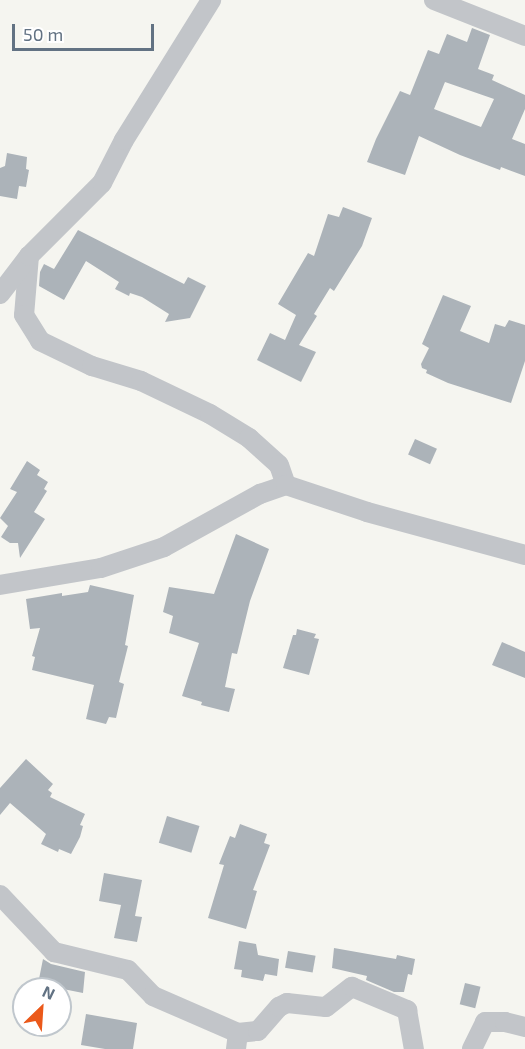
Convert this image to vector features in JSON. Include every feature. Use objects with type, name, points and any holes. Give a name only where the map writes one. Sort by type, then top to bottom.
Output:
[{"type":"street","points":[[0,294],[29,256],[102,183],[124,140],[211,0]]},
{"type":"street","points":[[434,0],[525,36]]},
{"type":"street","points":[[29,256],[24,315],[40,341],[92,366],[141,381],[210,414],[249,438],[279,465],[286,485]]},
{"type":"street","points":[[0,585],[101,568],[164,547],[260,494],[286,485],[367,512],[525,555]]},
{"type":"street","points":[[0,895],[54,952],[128,970],[153,996],[237,1041],[258,1031],[279,1007],[287,1003],[326,1007],[352,987],[407,1010],[414,1049]]},
{"type":"street","points":[[472,1049],[485,1022],[505,1022],[525,1027]]},
{"type":"building","points":[[472,28],[490,35],[478,69],[494,75],[492,80],[525,95],[525,109],[512,139],[525,144],[525,176],[501,167],[500,170],[460,155],[419,136],[405,175],[367,162],[400,91],[410,95],[428,50],[439,54],[447,34],[467,42]],"holes":[[[445,82],[494,99],[481,127],[434,109]]]},
{"type":"building","points":[[7,153],[27,157],[26,169],[29,170],[26,187],[19,186],[17,199],[0,196],[0,168],[5,166]]},
{"type":"building","points":[[343,207],[372,218],[362,246],[334,291],[330,288],[314,314],[317,316],[299,345],[316,352],[301,382],[257,360],[270,333],[285,340],[296,315],[278,304],[308,253],[314,256],[328,214],[339,217]]},
{"type":"building","points":[[78,230],[184,284],[188,277],[206,286],[190,318],[165,322],[169,314],[142,297],[130,293],[129,296],[115,289],[119,282],[86,261],[64,300],[39,286],[40,272],[44,264],[54,269]]},
{"type":"building","points":[[443,295],[471,306],[460,331],[489,343],[495,324],[505,327],[509,320],[525,325],[525,361],[511,403],[448,383],[426,373],[427,370],[422,368],[421,364],[429,348],[422,344]]},
{"type":"building","points":[[415,439],[437,449],[430,464],[408,455]]},
{"type":"building","points":[[27,461],[40,470],[37,475],[48,482],[44,489],[47,491],[34,512],[45,519],[20,558],[18,543],[10,543],[1,537],[8,526],[0,518],[17,492],[10,489]]},
{"type":"building","points":[[236,534],[269,549],[250,601],[237,654],[232,653],[225,687],[235,689],[229,712],[201,705],[202,702],[182,696],[199,643],[169,633],[173,616],[163,612],[169,587],[214,594]]},
{"type":"building","points":[[90,585],[134,595],[125,645],[128,646],[119,682],[124,684],[116,718],[109,717],[106,724],[86,719],[94,685],[32,670],[35,657],[32,656],[40,628],[30,629],[26,599],[62,593],[62,596],[88,592]]},
{"type":"building","points":[[297,629],[316,634],[314,638],[319,639],[309,675],[283,668]]},
{"type":"building","points":[[502,642],[525,652],[525,678],[492,665]]},
{"type":"building","points":[[26,759],[53,784],[48,790],[52,793],[50,797],[85,814],[80,825],[83,826],[80,837],[71,854],[59,849],[58,852],[41,844],[46,834],[10,803],[0,815],[0,788]]},
{"type":"building","points":[[167,816],[200,826],[191,853],[159,843]]},
{"type":"building","points":[[240,824],[267,834],[264,843],[270,845],[253,890],[257,891],[246,929],[208,918],[224,865],[219,864],[230,836],[235,838]]},
{"type":"building","points":[[104,873],[142,880],[135,916],[142,917],[137,942],[114,938],[121,905],[99,901]]},
{"type":"building","points":[[239,941],[256,944],[258,955],[279,959],[277,976],[265,974],[263,981],[241,977],[242,970],[234,969]]},
{"type":"building","points":[[334,948],[396,959],[397,955],[415,959],[412,975],[408,974],[404,992],[394,992],[366,980],[367,976],[332,968]]},
{"type":"building","points":[[288,951],[316,956],[313,973],[285,968]]},
{"type":"building","points":[[43,959],[51,964],[85,972],[83,993],[72,991],[72,977],[39,977]]},
{"type":"building","points":[[465,983],[481,987],[475,1008],[460,1004]]},
{"type":"building","points":[[86,1014],[137,1023],[133,1049],[105,1049],[81,1045]]}]
